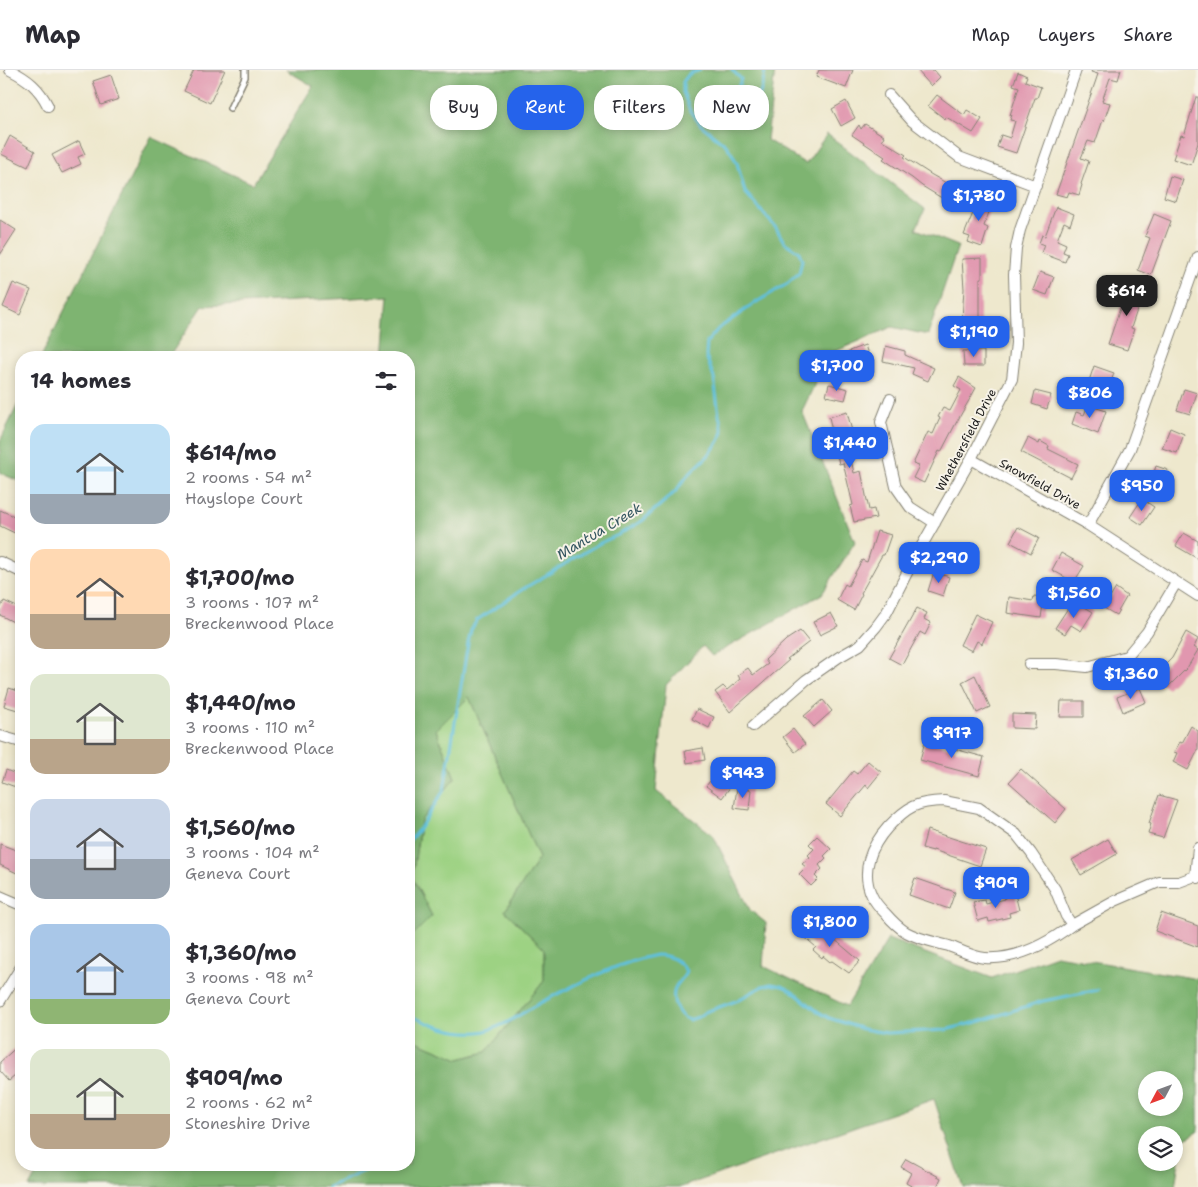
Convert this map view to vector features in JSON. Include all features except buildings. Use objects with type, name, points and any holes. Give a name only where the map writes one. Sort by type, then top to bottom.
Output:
[{"type":"street","points":[[10,70],[21,75],[36,86],[48,106]]},
{"type":"street","name":"Whethersfield Drive","points":[[753,726],[806,680],[860,645],[888,612],[912,563],[971,459],[1012,379],[1016,343],[1014,274],[1016,248],[1020,230],[1076,70]]},
{"type":"street","points":[[889,95],[912,121],[959,157],[1036,186]]},
{"type":"street","points":[[1088,524],[1130,450],[1198,257]]},
{"type":"street","points":[[890,399],[881,422],[896,487],[910,508],[935,523]]},
{"type":"street","name":"Snowfield Drive","points":[[971,459],[1088,524],[1198,596]]},
{"type":"street","points":[[0,562],[15,569]]},
{"type":"street","points":[[1029,664],[1088,667],[1127,656],[1147,632],[1176,583]]},
{"type":"street","points":[[0,736],[15,740]]},
{"type":"street","points":[[1072,925],[1066,916],[1055,889],[1016,834],[979,808],[944,801],[923,802],[910,807],[884,832],[868,858],[868,880],[872,897],[894,924],[906,933],[984,958],[1007,956],[1038,946],[1053,939],[1072,925],[1115,900],[1159,882],[1180,882],[1197,877],[1198,848]]},
{"type":"street","points":[[0,896],[15,902]]},
{"type":"street","points":[[0,1001],[15,977]]},
{"type":"lane","points":[[230,108],[245,77],[245,70]]},
{"type":"green space","points":[[286,70],[775,70],[769,122],[769,85],[694,85],[694,130],[768,130],[767,140],[806,164],[827,134],[925,209],[916,229],[958,246],[928,335],[892,327],[829,354],[802,411],[855,542],[822,594],[712,656],[703,646],[666,685],[656,791],[713,835],[750,910],[766,923],[763,966],[847,1006],[888,939],[992,978],[1056,955],[1198,979],[1198,1132],[1183,1140],[1183,1126],[1138,1126],[1138,1171],[1177,1171],[1175,1187],[963,1187],[934,1099],[681,1187],[29,1187],[38,1171],[415,1171],[415,1041],[459,1059],[486,1052],[544,981],[544,949],[505,911],[539,858],[469,697],[436,730],[455,778],[421,820],[415,858],[415,351],[384,351],[389,296],[203,306],[173,351],[44,351],[151,137],[253,184],[313,86]]},
{"type":"green space","points":[[15,410],[15,479],[0,473],[0,441]]},
{"type":"green space","points":[[469,697],[539,858],[505,911],[544,949],[544,981],[486,1052],[459,1059],[415,1041],[415,933],[432,916],[415,883],[415,858],[421,820],[455,778],[436,730]]},
{"type":"green space","points":[[415,883],[432,916],[415,933]]},
{"type":"waterway","name":"Mantua Creek","points":[[415,834],[444,790],[468,643],[471,630],[477,620],[523,589],[600,543],[642,521],[675,492],[688,475],[708,456],[723,432],[714,378],[706,356],[707,342],[718,329],[755,303],[787,284],[799,273],[802,260],[799,252],[784,242],[776,228],[745,192],[737,163],[726,145],[701,125],[690,111],[683,92],[683,82],[689,74],[700,70]]},
{"type":"waterway","name":"Mantua Creek","points":[[732,70],[741,79],[735,97],[738,110],[748,114],[752,111],[758,100],[765,70]]},
{"type":"waterway","points":[[415,1017],[461,1032],[486,1031],[502,1025],[540,1003],[597,975],[626,963],[656,955],[673,959],[680,963],[686,971],[675,988],[674,998],[678,1011],[689,1020],[771,984],[791,990],[829,1018],[863,1029],[887,1033],[945,1030],[981,1021],[1043,1001],[1098,990]]},
{"type":"waterway","name":"Mantua Creek","points":[[328,1187],[364,1171]]}]
